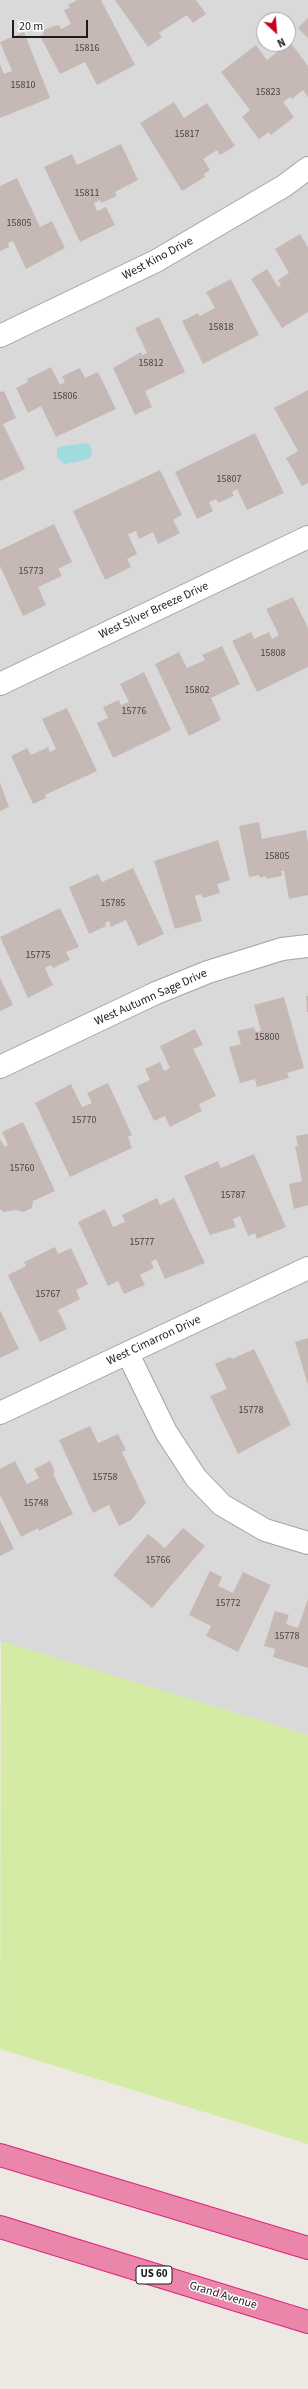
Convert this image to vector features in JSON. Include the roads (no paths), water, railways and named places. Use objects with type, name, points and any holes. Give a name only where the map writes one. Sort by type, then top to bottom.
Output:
[{"type":"highway","points":[[0,2155],[308,2248]]},
{"type":"highway","name":"Grand Avenue","points":[[0,2226],[308,2322]]},
{"type":"street","name":"West Kino Drive","points":[[0,336],[156,261],[284,186],[308,168]]},
{"type":"street","name":"West Silver Breeze Drive","points":[[0,684],[308,537]]},
{"type":"street","name":"West Autumn Sage Drive","points":[[0,1068],[156,993],[208,972],[282,949],[308,946]]},
{"type":"street","name":"West Cimarron Drive","points":[[0,1413],[308,1268]]},
{"type":"street","points":[[128,1354],[166,1432],[196,1478],[222,1505],[265,1530],[308,1543]]},
{"type":"water","points":[[85,443],[90,445],[92,452],[91,457],[85,460],[65,464],[57,458],[57,450],[59,447]]}]
